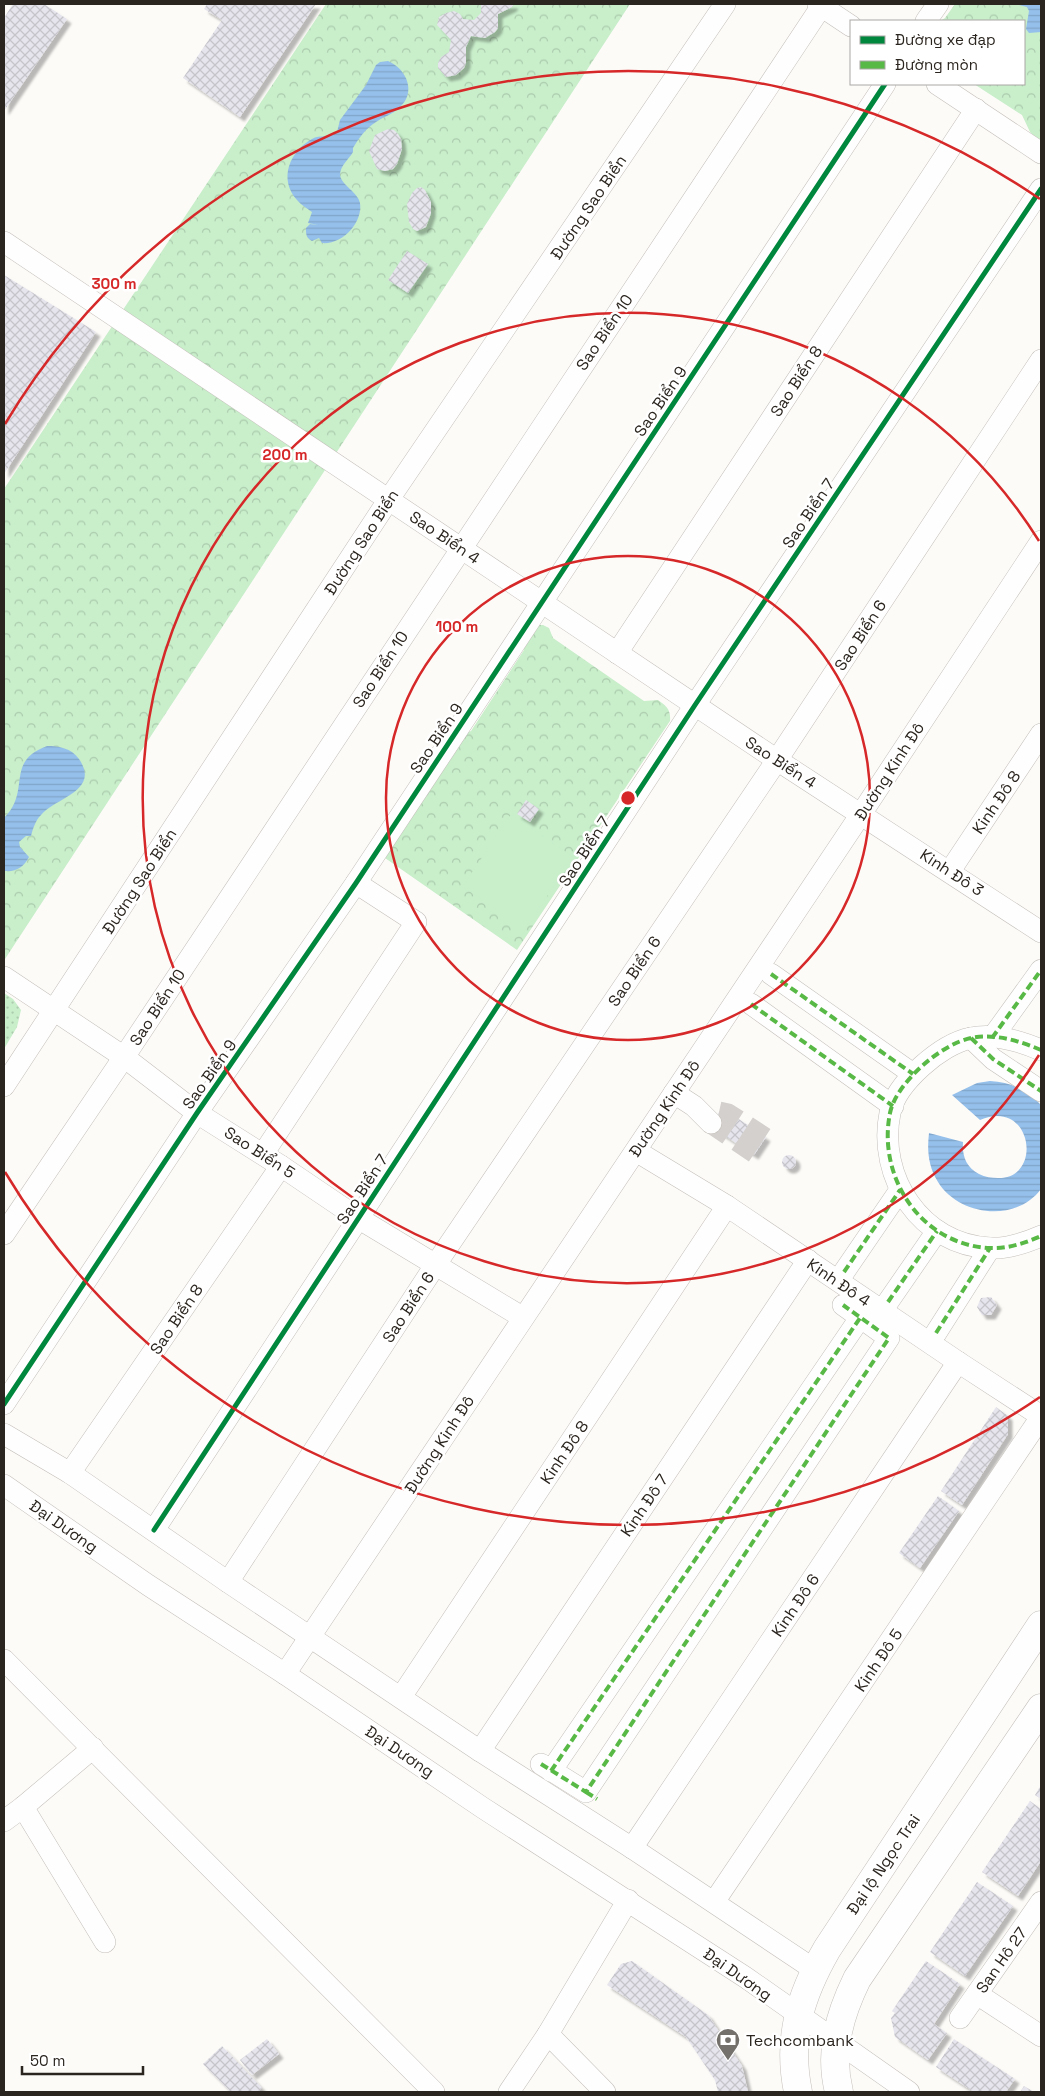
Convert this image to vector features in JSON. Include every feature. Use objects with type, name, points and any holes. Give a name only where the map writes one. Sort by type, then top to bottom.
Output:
[{"type":"main road","name":"Đại lộ Ngọc Trai","points":[[798,2092],[794,2054],[798,2016],[802,1999],[815,1970],[826,1949],[1032,1661],[1041,1625]]},
{"type":"main road","points":[[839,2092],[834,2062],[836,2042],[844,2004],[857,1979],[1041,1708]]},
{"type":"street","name":"Đường Sao Biển","points":[[4,1086],[389,499],[725,4]]},
{"type":"street","points":[[821,4],[850,25]]},
{"type":"street","name":"Sao Biển 10","points":[[4,1234],[124,1057],[821,4]]},
{"type":"street","points":[[927,20],[938,4]]},
{"type":"street","name":"Sao Biển 9","points":[[4,1404],[197,1113],[356,883],[884,85]]},
{"type":"street","points":[[940,85],[1041,153]]},
{"type":"street","name":"Sao Biển 8","points":[[617,652],[976,109]]},
{"type":"street","name":"Sao Biển 7","points":[[154,1530],[695,705],[1041,189]]},
{"type":"street","name":"Sao Biển 4","points":[[4,242],[777,760],[861,814]]},
{"type":"street","name":"Sao Biển 6","points":[[228,1582],[436,1264],[777,760],[1041,360]]},
{"type":"street","name":"Đường Kinh Đô","points":[[285,1674],[522,1317],[636,1151],[861,814],[1041,540]]},
{"type":"street","name":"Kinh Đô 8","points":[[950,871],[1041,734]]},
{"type":"street","name":"Kinh Đô 3","points":[[861,814],[950,871],[1038,922]]},
{"type":"street","points":[[263,1154],[416,922],[356,883]]},
{"type":"street","points":[[992,1038],[1041,970]]},
{"type":"street","points":[[771,974],[913,1074]]},
{"type":"street","name":"Sao Biển 5","points":[[4,977],[124,1057],[197,1113],[263,1154],[358,1218],[522,1317]]},
{"type":"street","points":[[751,1004],[893,1106]]},
{"type":"street","points":[[970,1038],[993,1059],[1041,1091]]},
{"type":"street","points":[[1041,1050],[1023,1042],[992,1038],[970,1038],[941,1051],[913,1074],[903,1087],[890,1111],[889,1145],[890,1164],[900,1190],[915,1213],[937,1231],[962,1244],[990,1248],[1018,1245],[1041,1236]]},
{"type":"street","points":[[674,1092],[715,1118]]},
{"type":"street","name":"Kinh Đô 4","points":[[636,1151],[727,1206],[1041,1417]]},
{"type":"street","name":"Sao Biển 8","points":[[70,1473],[281,1166]]},
{"type":"street","points":[[844,1272],[900,1190]]},
{"type":"street","name":"Kinh Đô 8","points":[[401,1697],[727,1206]]},
{"type":"street","points":[[888,1302],[937,1231]]},
{"type":"street","points":[[936,1333],[990,1248]]},
{"type":"street","name":"Kinh Đô 7","points":[[480,1751],[808,1260]]},
{"type":"street","points":[[851,1312],[891,1340],[591,1795],[546,1768],[851,1312]]},
{"type":"street","name":"Kinh Đô 6","points":[[632,1848],[958,1362]]},
{"type":"street","name":"Kinh Đô 5","points":[[714,1902],[1041,1417]]},
{"type":"street","points":[[4,1434],[70,1473],[228,1582],[480,1751],[632,1848],[815,1970]]},
{"type":"street","name":"Đại Dương","points":[[4,1485],[148,1585],[285,1674],[483,1808],[745,1977],[798,2016],[909,2092]]},
{"type":"street","points":[[4,1660],[434,2092]]},
{"type":"street","points":[[4,1820],[23,1807],[93,1748]]},
{"type":"street","points":[[23,1807],[105,1942]]},
{"type":"street","points":[[509,2092],[548,2034],[628,1900]]},
{"type":"street","name":"San Hô 27","points":[[960,2018],[1039,1910]]},
{"type":"street","points":[[977,1994],[1041,2036]]},
{"type":"street","points":[[548,2034],[605,2092]]},
{"type":"green space","points":[[326,4],[630,4],[5,959],[4,489]]},
{"type":"green space","points":[[955,4],[1041,4],[1041,143],[1030,132],[1022,115],[976,85],[1025,85],[1025,20],[942,20]]},
{"type":"green space","points":[[539,625],[549,628],[553,638],[644,701],[658,700],[667,708],[670,714],[670,721],[517,950],[385,858],[464,734],[471,731],[524,650],[523,644]]},
{"type":"green space","points":[[511,814],[574,858],[524,929],[463,886]]},
{"type":"green space","points":[[4,993],[13,999],[21,1010],[17,1027],[4,1049]]},
{"type":"water","points":[[1015,4],[1041,4],[1041,32],[1029,33],[1026,29],[1029,11],[1027,7]]},
{"type":"water","points":[[388,61],[405,75],[408,95],[397,110],[372,124],[363,134],[340,172],[343,182],[359,199],[360,211],[358,218],[350,231],[337,240],[322,243],[319,238],[312,241],[307,236],[306,228],[310,224],[318,225],[308,223],[312,212],[299,202],[291,192],[288,183],[289,166],[304,144],[315,138],[337,132],[340,120],[366,85],[376,65],[380,62]]},
{"type":"water","points":[[47,746],[64,748],[76,755],[84,770],[84,779],[74,793],[41,815],[36,822],[31,836],[26,836],[19,842],[20,847],[29,857],[25,864],[16,870],[5,871],[4,818],[12,808],[22,768],[26,760]]},
{"type":"water","points":[[990,1081],[1005,1083],[1018,1088],[1030,1095],[1041,1105],[1041,1189],[1030,1200],[1017,1207],[1003,1211],[973,1208],[959,1202],[947,1193],[935,1176],[928,1152],[929,1133],[963,1142],[963,1152],[968,1164],[984,1176],[998,1178],[1013,1175],[1022,1166],[1026,1154],[1026,1141],[1021,1129],[1011,1120],[998,1116],[980,1120],[952,1095],[977,1083]]},
{"type":"building","points":[[13,4],[44,4],[67,19],[4,111],[4,18]]},
{"type":"building","points":[[207,4],[316,4],[240,117],[183,78],[222,20],[204,9]]},
{"type":"building","points":[[481,4],[514,4],[498,14],[498,28],[495,32],[485,38],[471,36],[466,47],[466,63],[464,68],[456,75],[446,77],[438,68],[438,63],[441,57],[449,52],[451,40],[437,25],[439,17],[454,11],[460,14],[463,19],[474,20],[481,13]]},
{"type":"building","points":[[388,129],[394,130],[398,134],[401,139],[402,149],[397,164],[393,169],[385,171],[377,169],[369,151],[375,135]]},
{"type":"building","points":[[421,187],[425,190],[431,202],[431,213],[426,227],[417,231],[413,229],[409,222],[407,204],[412,193]]},
{"type":"building","points":[[407,251],[428,264],[408,293],[388,280]]},
{"type":"building","points":[[4,275],[96,332],[4,474]]},
{"type":"building","points":[[526,800],[539,809],[530,822],[517,814]]},
{"type":"building","points":[[722,1108],[766,1137],[754,1155],[710,1126]]},
{"type":"building","points":[[786,1155],[792,1155],[796,1162],[792,1169],[786,1169],[782,1165],[782,1159]]},
{"type":"building","points":[[991,1297],[997,1305],[991,1315],[982,1315],[977,1307],[981,1298]]},
{"type":"building","points":[[996,1407],[1008,1416],[1008,1434],[962,1505],[941,1491]]},
{"type":"building","points":[[938,1496],[959,1511],[920,1568],[899,1553]]},
{"type":"building","points":[[1041,1785],[1041,1799],[1035,1795]]},
{"type":"building","points":[[1030,1801],[1041,1809],[1041,1861],[1018,1896],[982,1872]]},
{"type":"building","points":[[977,1882],[1013,1906],[965,1976],[930,1952]]},
{"type":"building","points":[[632,1961],[708,2015],[742,2066],[748,2092],[718,2092],[715,2080],[686,2037],[607,1985],[621,1964]]},
{"type":"building","points":[[926,1961],[960,1984],[934,2024],[947,2033],[928,2060],[895,2037],[891,2018],[895,2013],[892,2011]]},
{"type":"building","points":[[267,2039],[279,2054],[252,2075],[240,2060]]},
{"type":"building","points":[[954,2039],[1015,2079],[1006,2092],[974,2092],[936,2067]]},
{"type":"building","points":[[222,2046],[262,2088],[258,2092],[231,2092],[203,2064]]},
{"type":"building","points":[[1024,2086],[1034,2092],[1020,2092]]},
{"type":"tunnel","points":[[719,1112],[728,1114],[765,1138]]},
{"type":"tunnel","points":[[711,1123],[755,1153]]},
{"type":"marked path","points":[[992,1038],[1041,970]]},
{"type":"marked path","points":[[771,974],[913,1074]]},
{"type":"marked path","points":[[751,1004],[893,1106]]},
{"type":"marked path","points":[[1041,1050],[1016,1041],[989,1036],[971,1038],[947,1048],[921,1066],[901,1089],[890,1113],[888,1137],[890,1161],[898,1183],[909,1203],[925,1221],[943,1235],[965,1244],[990,1248],[1016,1245],[1041,1236]]},
{"type":"marked path","points":[[971,1038],[993,1059],[1041,1091]]},
{"type":"marked path","points":[[844,1272],[900,1190]]},
{"type":"marked path","points":[[888,1302],[937,1231]]},
{"type":"marked path","points":[[936,1333],[990,1248]]},
{"type":"marked path","points":[[541,1764],[586,1792],[889,1338],[843,1305]]},
{"type":"marked path","points":[[551,1771],[860,1318]]},
{"type":"marked path","points":[[586,1792],[597,1799]]},
{"type":"cycle path","points":[[4,1404],[197,1113],[356,883],[884,85]]},
{"type":"cycle path","points":[[154,1530],[695,705],[1041,189]]},
{"type":"place","name":"Techcombank","points":[[728,2061]]}]
